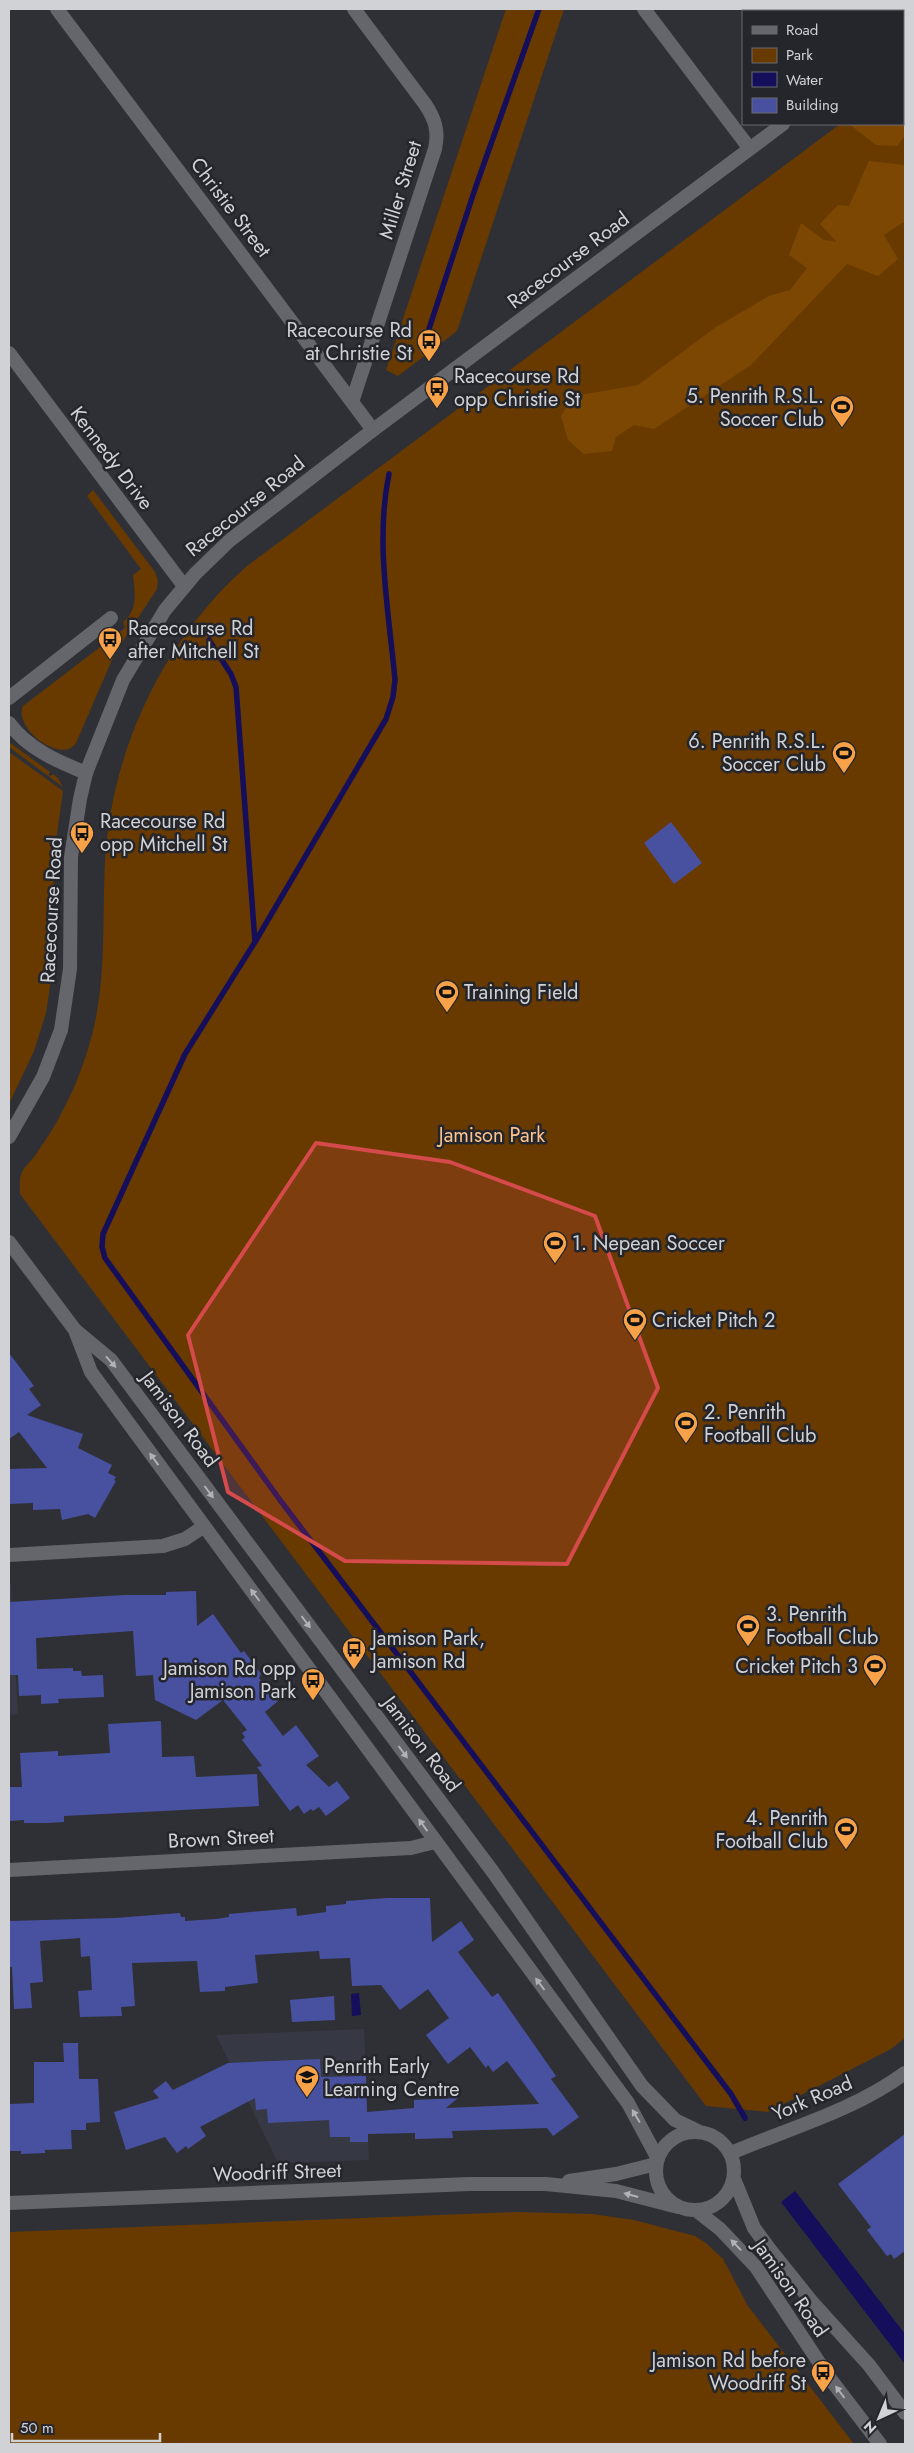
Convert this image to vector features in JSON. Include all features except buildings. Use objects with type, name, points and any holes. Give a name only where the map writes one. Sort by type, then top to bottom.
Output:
[{"type":"street","name":"Christie Street","points":[[56,9],[373,430]]},
{"type":"street","name":"Miller Street","points":[[352,402],[435,149],[437,133],[434,120],[425,104],[354,9]]},
{"type":"street","points":[[644,9],[750,149]]},
{"type":"street","name":"Racecourse Road","points":[[9,1137],[43,1077],[61,1030],[70,969],[71,857],[86,773],[123,680],[150,632],[184,586],[222,547],[373,430],[782,125]]},
{"type":"street","name":"Kennedy Drive","points":[[9,353],[184,586]]},
{"type":"street","points":[[9,698],[111,618]]},
{"type":"street","points":[[9,723],[25,740],[41,752],[86,773]]},
{"type":"street","name":"Jamison Road","points":[[9,1242],[75,1330],[111,1360],[493,1872],[642,2086],[675,2120],[700,2132]]},
{"type":"street","name":"Jamison Road","points":[[75,1330],[92,1372],[203,1527],[324,1688],[628,2103],[657,2161]]},
{"type":"street","points":[[9,1555],[163,1546],[185,1539],[203,1527]]},
{"type":"street","name":"Brown Street","points":[[9,1870],[411,1848],[435,1842]]},
{"type":"street","name":"York Road","points":[[731,2154],[826,2116],[890,2084],[905,2073]]},
{"type":"street","points":[[687,2132],[700,2132],[712,2136],[723,2143],[731,2154],[734,2162],[734,2179],[728,2195],[718,2204],[705,2210],[678,2208],[667,2199],[659,2188],[657,2161],[666,2144],[675,2137],[687,2132]]},
{"type":"street","name":"Woodriff Street","points":[[546,2184],[616,2174],[657,2161]]},
{"type":"street","name":"Jamison Road","points":[[734,2179],[754,2228],[812,2302],[869,2365],[905,2413]]},
{"type":"street","name":"Woodriff Street","points":[[9,2203],[468,2184],[546,2184],[616,2191],[678,2208]]},
{"type":"street","name":"Jamison Road","points":[[697,2210],[756,2267],[828,2376],[880,2444]]},
{"type":"highlighted area","points":[[316,1143],[450,1162],[595,1216],[658,1388],[567,1564],[345,1561],[228,1492],[188,1335]]},
{"type":"shaded area","points":[[904,65],[905,136],[897,146],[876,145],[850,125],[904,125]]},
{"type":"shaded area","points":[[869,161],[905,165],[905,223],[884,235],[898,259],[878,276],[847,264],[751,365],[654,429],[634,425],[616,437],[612,451],[584,454],[568,440],[561,416],[574,396],[638,385],[716,327],[769,296],[790,290],[807,268],[789,255],[801,223],[824,240],[837,242],[820,224],[838,205],[849,206]]},
{"type":"shaded area","points":[[9,1584],[11,1584],[18,1714],[9,1715]]},
{"type":"shaded area","name":"Penrith Early Learning Centre","points":[[364,2029],[369,2160],[278,2163],[216,2035]]},
{"type":"green space","points":[[506,9],[564,9],[457,331],[398,376],[386,370]]},
{"type":"green space","name":"Jamison Park","points":[[904,76],[905,2038],[891,2049],[768,2112],[706,2106],[20,1194],[20,1177],[23,1170],[49,1135],[67,1103],[89,1045],[97,1014],[100,992],[105,862],[109,820],[118,779],[130,739],[147,700],[167,663],[190,628],[217,595],[247,566],[839,125],[904,125]]},
{"type":"green space","points":[[93,490],[155,572],[158,581],[157,589],[115,653],[76,743],[69,749],[60,750],[50,747],[32,734],[25,725],[22,715],[23,706],[125,628],[123,622],[131,612],[134,601],[133,575],[141,569],[87,496]]},
{"type":"green space","points":[[9,742],[50,772],[48,775],[51,776],[53,774],[58,778],[63,787],[9,747]]},
{"type":"green space","points":[[9,752],[63,791],[55,848],[50,986],[46,1013],[34,1051],[9,1104]]},
{"type":"green space","points":[[517,2212],[592,2214],[634,2220],[695,2236],[706,2243],[723,2259],[748,2306],[854,2444],[9,2444],[9,2232]]},
{"type":"water","points":[[359,1993],[361,2015],[352,2016],[351,1994]]},
{"type":"water","points":[[795,2191],[905,2334],[905,2364],[781,2202]]},
{"type":"waterway","points":[[423,347],[476,186],[539,9]]},
{"type":"waterway","points":[[389,474],[385,499],[383,551],[395,680],[393,697],[386,719],[255,942],[185,1054],[103,1234],[102,1247],[105,1258],[280,1500],[731,2094],[745,2118]]},
{"type":"waterway","points":[[209,640],[231,674],[236,687],[255,942]]},
{"type":"place","name":"Racecourse Rd at Christie St","points":[[429,362]]},
{"type":"place","name":"Racecourse Rd opp Christie St","points":[[437,409]]},
{"type":"place","name":"5. Penrith R.S.L. Soccer Club","points":[[842,428]]},
{"type":"place","name":"Racecourse Rd after Mitchell St","points":[[110,660]]},
{"type":"place","name":"6. Penrith R.S.L. Soccer Club","points":[[844,774]]},
{"type":"place","name":"Racecourse Rd opp Mitchell St","points":[[82,854]]},
{"type":"place","name":"Training Field","points":[[447,1013]]},
{"type":"place","name":"1. Nepean Soccer","points":[[555,1264]]},
{"type":"place","name":"Cricket Pitch 2","points":[[635,1341]]},
{"type":"place","name":"2. Penrith Football Club","points":[[686,1444]]},
{"type":"place","name":"3. Penrith Football Club","points":[[748,1647]]},
{"type":"place","name":"Jamison Park, Jamison Rd","points":[[354,1670]]},
{"type":"place","name":"Cricket Pitch 3","points":[[875,1687]]},
{"type":"place","name":"Jamison Rd opp Jamison Park","points":[[313,1701]]},
{"type":"place","name":"4. Penrith Football Club","points":[[846,1850]]},
{"type":"place","name":"Penrith Early Learning Centre","points":[[307,2098]]},
{"type":"place","name":"Jamison Rd before Woodriff St","points":[[823,2393]]}]
